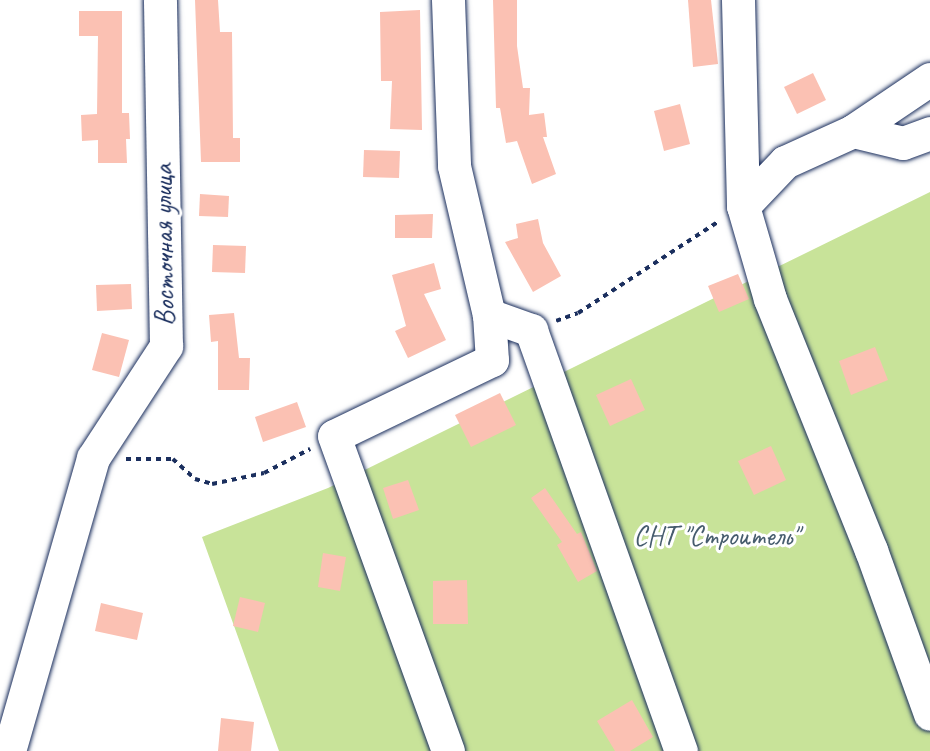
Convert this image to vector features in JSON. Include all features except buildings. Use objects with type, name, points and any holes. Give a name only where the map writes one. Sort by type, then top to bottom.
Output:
[{"type":"street","name":"Восточная улица","points":[[9,751],[93,458],[166,346],[160,0]]},
{"type":"street","points":[[448,0],[454,166],[489,316],[492,360],[334,436],[448,751]]},
{"type":"street","points":[[738,0],[743,205],[770,299],[871,550],[930,714]]},
{"type":"street","points":[[743,205],[785,162],[853,131],[930,79]]},
{"type":"street","points":[[853,131],[903,143],[930,133]]},
{"type":"street","points":[[489,316],[531,330],[681,751]]},
{"type":"path","points":[[531,330],[578,313],[743,205]]},
{"type":"path","points":[[93,458],[173,459],[195,479],[212,484],[264,473],[334,436]]},
{"type":"green space","name":"СНТ \"Строитель\"","points":[[930,192],[930,751],[279,751],[202,537],[328,488]]}]
